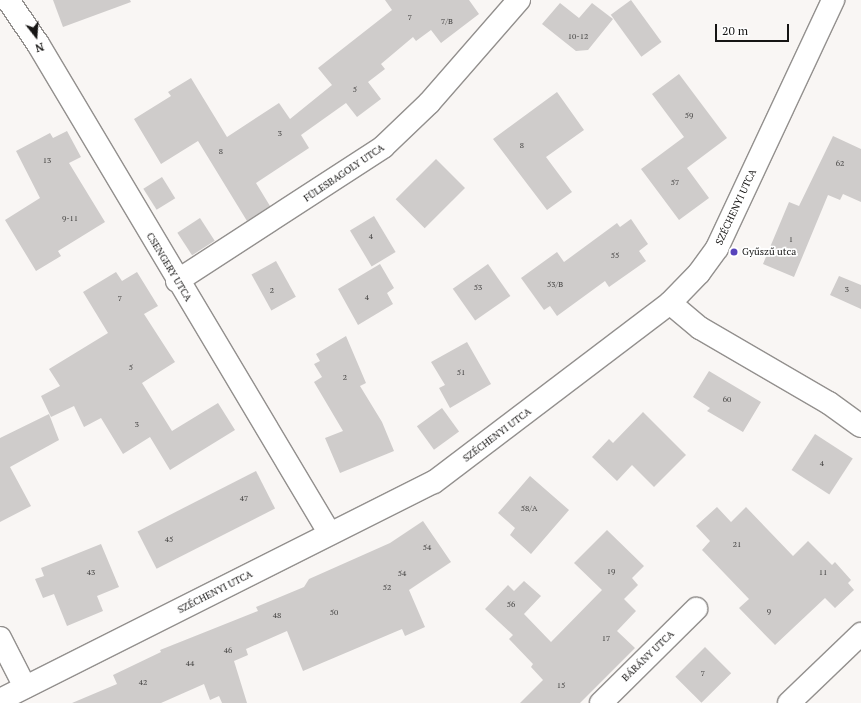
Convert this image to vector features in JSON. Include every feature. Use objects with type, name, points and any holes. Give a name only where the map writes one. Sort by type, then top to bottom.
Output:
[{"type":"street","name":"CSENGERY UTCA","points":[[8,0],[38,44],[177,281],[330,534]]},
{"type":"street","name":"FÜLESBAGOLY UTCA","points":[[177,281],[383,148],[429,103],[520,0]]},
{"type":"street","name":"SZÉCHENYI UTCA","points":[[0,700],[434,482],[670,303],[699,273],[717,248],[833,0]]},
{"type":"street","points":[[670,303],[700,328],[829,403],[861,426]]},
{"type":"street","name":"BÁRÁNY UTCA","points":[[601,703],[696,610]]},
{"type":"street","points":[[789,703],[861,634]]},
{"type":"street","points":[[0,638],[25,687]]},
{"type":"building","points":[[53,0],[130,0],[131,2],[63,27]]},
{"type":"building","points":[[385,0],[469,0],[479,14],[441,43],[431,30],[416,41],[413,37],[381,64],[385,69],[368,82],[381,99],[357,117],[346,103],[301,135],[309,148],[256,183],[270,206],[247,221],[198,141],[161,164],[134,119],[171,96],[168,92],[191,78],[227,137],[279,103],[290,119],[332,85],[318,68],[392,10]]},
{"type":"building","points":[[631,0],[662,42],[641,57],[611,15]]},
{"type":"building","points":[[560,3],[579,18],[592,3],[613,19],[588,50],[576,51],[542,24]]},
{"type":"building","points":[[679,74],[727,138],[687,168],[709,198],[679,220],[641,169],[684,137],[652,94]]},
{"type":"building","points":[[557,92],[584,130],[546,157],[572,192],[547,210],[493,139]]},
{"type":"building","points":[[67,131],[81,157],[69,163],[105,222],[58,251],[61,256],[36,271],[5,220],[40,198],[16,151],[50,133],[53,138]]},
{"type":"building","points":[[833,136],[861,149],[861,202],[843,194],[840,200],[828,195],[794,277],[763,264],[789,202],[799,206]]},
{"type":"building","points":[[436,159],[465,188],[425,228],[396,199]]},
{"type":"building","points":[[162,177],[175,198],[157,210],[143,189]]},
{"type":"building","points":[[374,216],[396,252],[372,266],[350,230]]},
{"type":"building","points":[[200,218],[215,241],[192,255],[177,233]]},
{"type":"building","points":[[631,219],[648,244],[639,251],[646,261],[609,287],[605,281],[557,316],[550,306],[544,310],[521,278],[557,252],[564,262],[617,223],[620,227]]},
{"type":"building","points":[[276,261],[296,297],[271,310],[252,275]]},
{"type":"building","points":[[380,264],[394,288],[387,293],[393,304],[358,325],[338,289]]},
{"type":"building","points":[[488,264],[510,296],[475,321],[453,289]]},
{"type":"building","points":[[116,272],[122,281],[137,272],[158,306],[144,314],[175,362],[142,383],[172,431],[218,403],[235,430],[170,470],[150,437],[123,454],[101,418],[84,427],[74,406],[51,417],[41,396],[60,386],[49,369],[108,333],[83,292]]},
{"type":"building","points":[[839,276],[861,285],[861,309],[830,295]]},
{"type":"building","points":[[346,336],[366,383],[360,386],[382,422],[394,451],[340,473],[325,438],[343,431],[314,382],[322,377],[314,364],[320,361],[316,354]]},
{"type":"building","points":[[467,342],[491,384],[450,408],[439,388],[445,385],[431,362]]},
{"type":"building","points":[[709,371],[761,402],[743,432],[707,411],[710,408],[693,397]]},
{"type":"building","points":[[442,408],[459,431],[434,450],[417,426]]},
{"type":"building","points":[[643,412],[686,455],[654,487],[632,465],[617,481],[592,457],[609,439],[613,443]]},
{"type":"building","points":[[49,414],[59,440],[10,467],[31,506],[0,522],[0,438]]},
{"type":"building","points":[[815,434],[853,459],[829,495],[792,470]]},
{"type":"building","points":[[256,471],[275,508],[157,569],[137,531]]},
{"type":"building","points":[[530,476],[569,510],[531,554],[510,535],[515,528],[498,513]]},
{"type":"building","points":[[717,507],[731,522],[746,507],[793,556],[808,541],[832,565],[835,562],[851,580],[848,583],[854,590],[835,608],[825,598],[775,645],[739,608],[749,599],[702,550],[710,541],[696,526]]},
{"type":"building","points":[[423,521],[451,562],[409,590],[425,627],[405,636],[402,629],[303,671],[287,631],[246,649],[248,655],[234,661],[247,703],[222,703],[219,696],[210,700],[204,684],[161,703],[72,703],[117,684],[113,675],[161,652],[160,650],[258,611],[256,607],[304,587],[309,579],[390,543]]},
{"type":"building","points":[[607,530],[644,566],[632,578],[638,585],[624,599],[636,611],[617,631],[635,648],[580,703],[520,703],[543,680],[531,667],[533,664],[509,639],[513,635],[485,609],[508,585],[514,591],[524,581],[541,596],[524,614],[551,642],[602,590],[574,563]]},
{"type":"building","points":[[101,544],[119,587],[97,596],[103,611],[67,626],[54,594],[43,598],[35,579],[44,576],[41,568]]},
{"type":"building","points":[[705,647],[731,673],[701,703],[675,677]]},
{"type":"place","name":"Gyűszű utca","points":[[734,252]]}]
